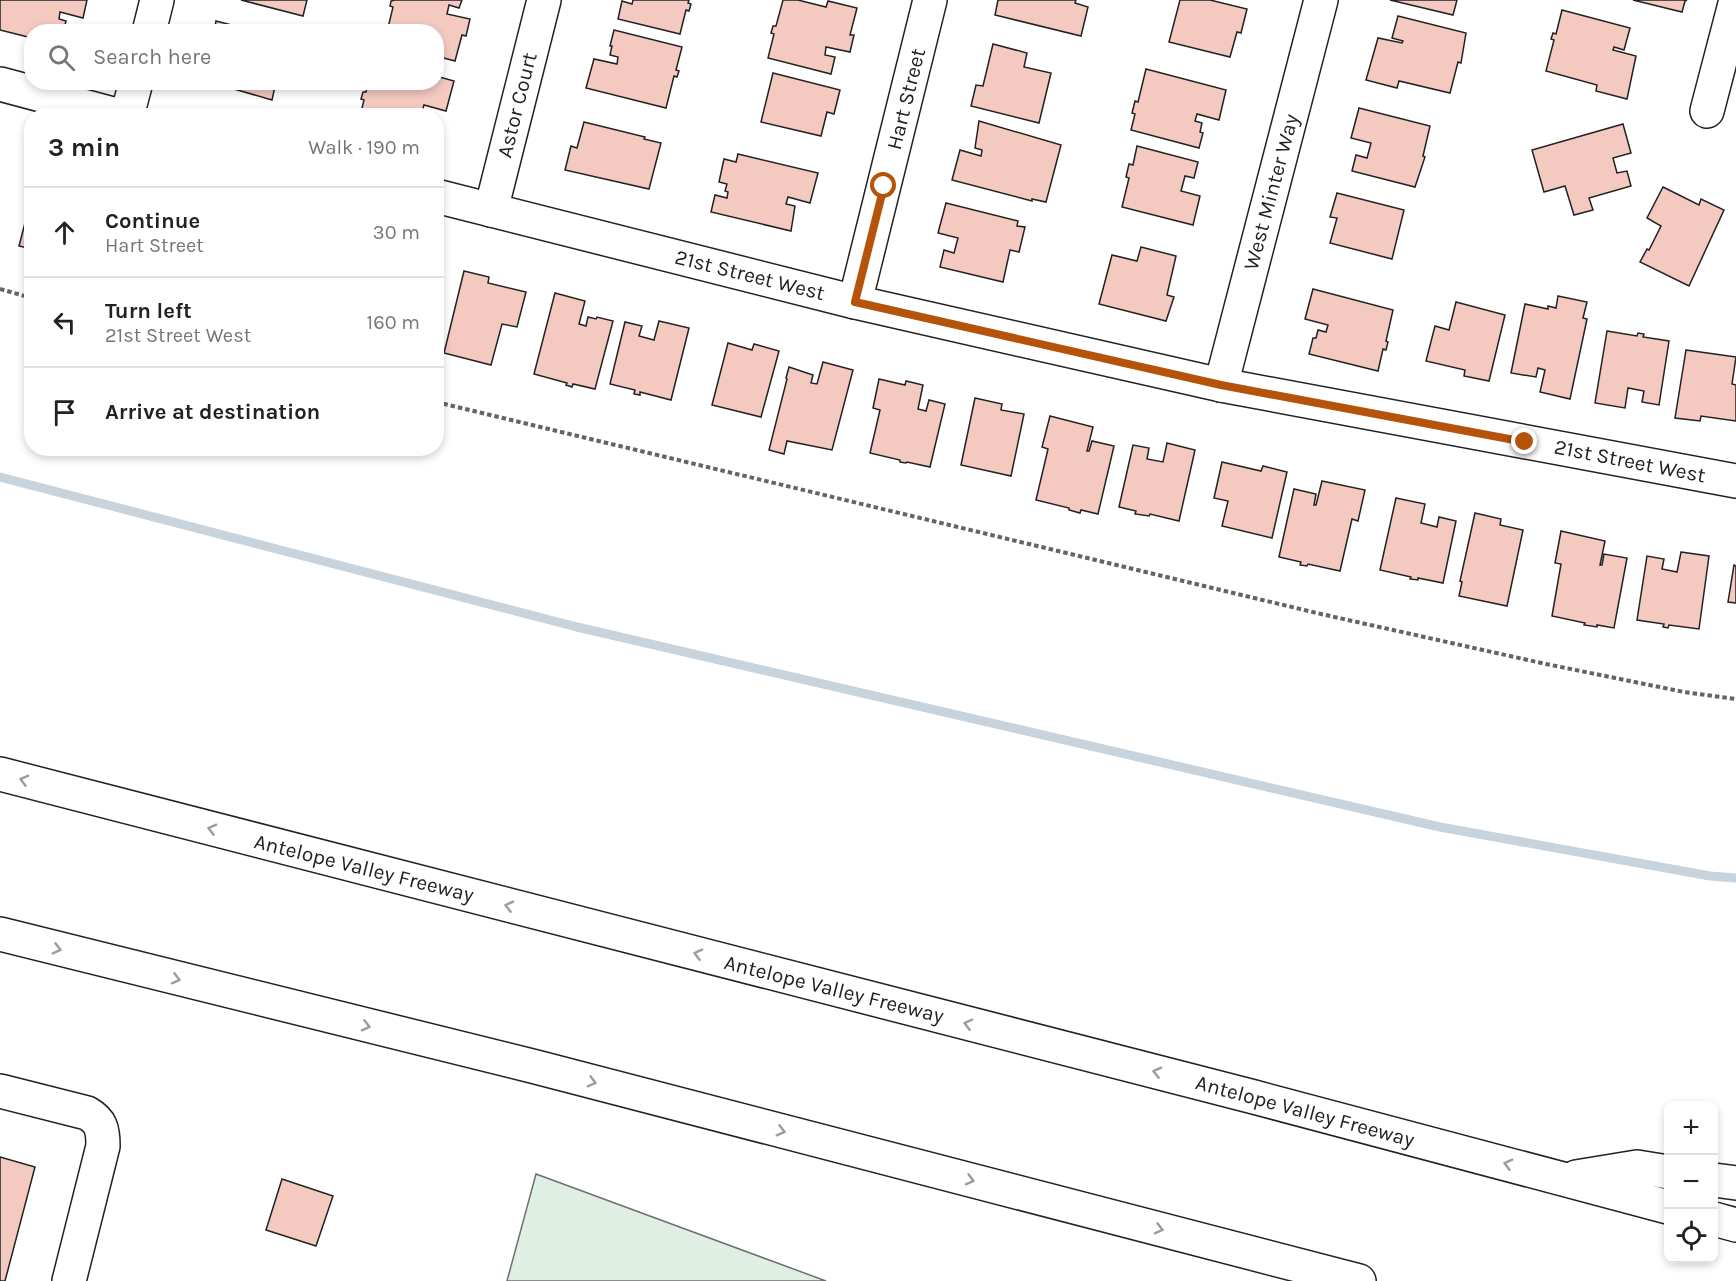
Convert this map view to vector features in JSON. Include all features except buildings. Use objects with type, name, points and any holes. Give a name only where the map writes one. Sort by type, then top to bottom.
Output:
[{"type":"main road","points":[[151,24],[157,0]]},
{"type":"main road","name":"Astor Court","points":[[491,210],[544,0]]},
{"type":"main road","name":"Hart Street","points":[[855,302],[930,0]]},
{"type":"main road","name":"West Minter Way","points":[[1221,385],[1321,0]]},
{"type":"main road","points":[[1707,111],[1736,0]]},
{"type":"main road","points":[[0,84],[90,108]]},
{"type":"main road","points":[[129,108],[134,90]]},
{"type":"main road","name":"21st Street West","points":[[444,198],[855,302],[1221,385],[1736,481]]},
{"type":"main road","name":"Antelope Valley Freeway","points":[[0,774],[1664,1206]]},
{"type":"main road","points":[[0,934],[120,966],[536,1067],[1359,1281]]},
{"type":"main road","points":[[0,1091],[87,1113],[98,1119],[103,1131],[103,1146],[69,1281]]},
{"type":"main road","points":[[1565,1179],[1637,1167],[1664,1171]]},
{"type":"main road","points":[[1718,1181],[1736,1184]]},
{"type":"main road","points":[[1718,1220],[1736,1225]]},
{"type":"path","points":[[0,289],[24,295]]},
{"type":"path","points":[[444,404],[1321,614],[1546,664],[1684,692],[1736,699]]},
{"type":"green space","points":[[536,1174],[826,1281],[507,1281]]},
{"type":"waterway","points":[[0,477],[577,627],[1440,827],[1710,876],[1736,878]]},
{"type":"route","points":[[884,186],[855,302],[1221,385],[1525,442]]}]
